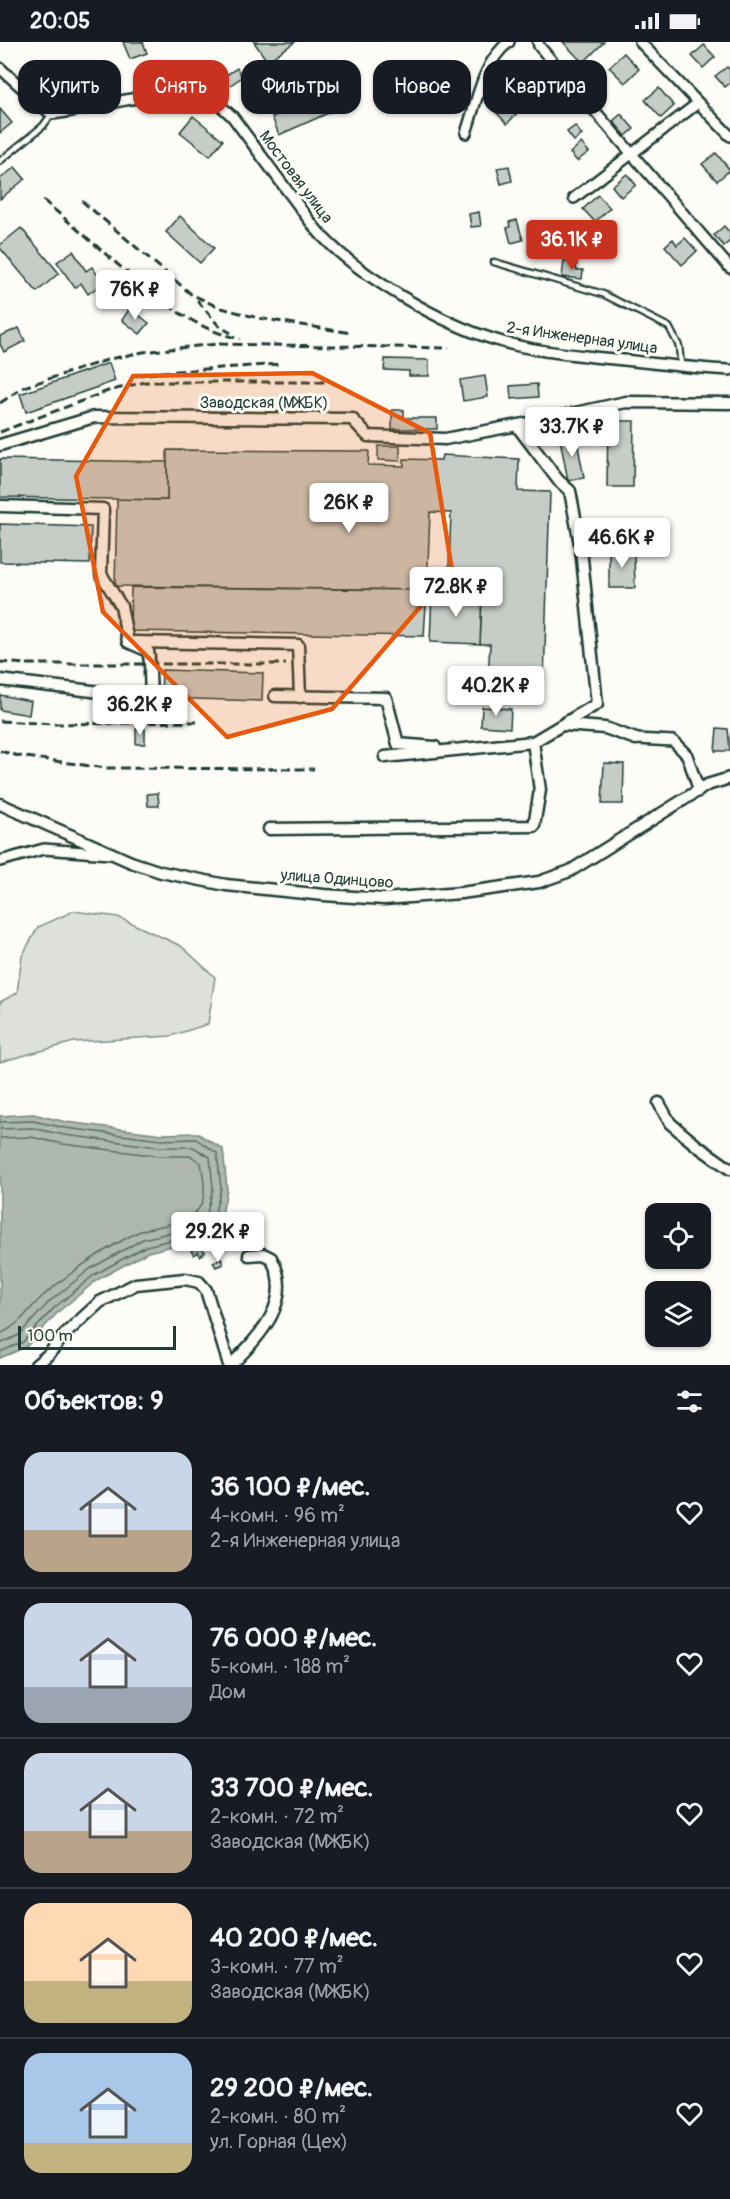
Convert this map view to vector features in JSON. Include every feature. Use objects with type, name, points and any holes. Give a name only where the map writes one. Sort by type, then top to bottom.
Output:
[{"type":"street","points":[[466,133],[486,73],[500,48],[509,42]]},
{"type":"street","points":[[538,42],[539,46],[730,268]]},
{"type":"street","points":[[640,42],[730,136]]},
{"type":"street","points":[[2,73],[18,86]]},
{"type":"street","name":"Мостовая улица","points":[[121,102],[162,95],[187,96],[218,105],[232,116],[321,235],[344,257],[374,279],[403,296]]},
{"type":"street","points":[[574,198],[698,103]]},
{"type":"street","name":"2-я Инженерная улица","points":[[403,296],[439,316],[495,340],[547,351],[730,370]]},
{"type":"street","name":"Заводская (МЖБК)","points":[[2,441],[94,417],[352,418],[368,436],[445,439],[626,402],[730,403]]},
{"type":"street","points":[[385,757],[533,742],[597,704],[580,549],[570,491],[558,480],[517,426]]},
{"type":"street","points":[[0,506],[103,509],[101,574],[121,606],[128,642]]},
{"type":"street","points":[[0,680],[151,698],[148,651],[128,642]]},
{"type":"street","points":[[128,642],[298,645],[300,697]]},
{"type":"street","points":[[275,696],[386,698],[398,744],[459,750]]},
{"type":"street","points":[[563,724],[605,728],[636,739],[673,741],[687,755],[699,790]]},
{"type":"street","points":[[269,829],[534,826],[540,790],[533,742]]},
{"type":"street","name":"улица Одинцово","points":[[0,804],[113,854],[161,872],[237,886],[384,899],[461,893],[538,882],[570,871],[598,856],[707,785],[730,778]]},
{"type":"street","points":[[0,861],[44,849],[113,854]]},
{"type":"street","points":[[659,1103],[670,1123],[730,1169]]},
{"type":"street","points":[[36,1365],[100,1302],[136,1284],[185,1278],[199,1282],[206,1290],[230,1365],[257,1339],[270,1318],[278,1298],[280,1281],[271,1258],[263,1254],[249,1255]]},
{"type":"lane","points":[[0,161],[43,126],[51,114]]},
{"type":"lane","points":[[494,262],[603,294],[669,327],[679,345],[681,366]]},
{"type":"highlighted area","points":[[312,373],[430,433],[452,570],[332,709],[227,737],[103,612],[76,476],[133,376]]},
{"type":"shaded area","points":[[74,911],[118,917],[181,946],[215,977],[208,1024],[171,1036],[74,1042],[0,1062],[0,1002],[17,993],[22,956],[38,927]]},
{"type":"water","points":[[33,1114],[66,1122],[162,1134],[197,1133],[223,1149],[227,1189],[221,1220],[196,1240],[148,1252],[97,1280],[58,1312],[26,1347],[0,1358],[0,1116]]},
{"type":"building","points":[[123,42],[143,42],[147,53],[130,59]]},
{"type":"building","points":[[254,42],[295,42],[268,60]]},
{"type":"building","points":[[563,42],[604,42],[586,60],[580,60]]},
{"type":"building","points":[[704,45],[715,57],[703,68],[692,56]]},
{"type":"building","points":[[624,53],[639,69],[625,83],[609,67]]},
{"type":"building","points":[[727,67],[730,70],[730,83],[725,87],[715,76]]},
{"type":"building","points":[[237,68],[241,78],[229,86],[229,73]]},
{"type":"building","points":[[659,88],[674,106],[661,118],[645,100]]},
{"type":"building","points":[[0,109],[12,123],[0,133]]},
{"type":"building","points":[[279,114],[326,114],[279,135],[272,117]]},
{"type":"building","points":[[498,114],[516,114],[507,124]]},
{"type":"building","points":[[621,114],[634,129],[626,136],[613,121]]},
{"type":"building","points":[[193,116],[223,140],[210,156],[180,132]]},
{"type":"building","points":[[575,126],[582,135],[574,141],[567,132]]},
{"type":"building","points":[[581,143],[589,152],[577,161],[570,153]]},
{"type":"building","points":[[716,153],[730,170],[717,181],[702,164]]},
{"type":"building","points":[[509,166],[512,181],[501,184],[497,168]]},
{"type":"building","points":[[15,167],[25,179],[0,199],[0,179]]},
{"type":"building","points":[[627,174],[636,185],[621,197],[612,186]]},
{"type":"building","points":[[598,195],[610,208],[595,222],[583,209]]},
{"type":"building","points":[[479,212],[481,226],[471,227],[469,214]]},
{"type":"building","points":[[180,216],[214,248],[200,263],[166,232]]},
{"type":"building","points":[[517,220],[523,240],[511,243],[507,228],[510,227],[509,222]]},
{"type":"building","points":[[724,226],[730,233],[730,241],[724,246],[714,235]]},
{"type":"building","points":[[21,228],[59,273],[37,292],[0,248],[0,245]]},
{"type":"building","points":[[578,228],[591,239],[579,251],[570,243],[574,239],[571,236]]},
{"type":"building","points":[[685,238],[697,251],[682,265],[665,246],[673,239],[677,245]]},
{"type":"building","points":[[73,251],[86,271],[92,267],[103,283],[88,294],[81,283],[75,288],[57,262]]},
{"type":"building","points":[[564,261],[577,262],[576,270],[583,270],[582,279],[562,277]]},
{"type":"building","points":[[130,308],[149,323],[140,334],[122,320]]},
{"type":"building","points":[[19,328],[25,341],[4,352],[0,344],[0,336]]},
{"type":"building","points":[[385,359],[429,360],[429,376],[409,376],[409,371],[384,370]]},
{"type":"building","points":[[109,363],[115,381],[26,412],[20,394]]},
{"type":"building","points":[[485,376],[488,397],[463,401],[460,380]]},
{"type":"building","points":[[537,384],[538,397],[511,399],[510,386]]},
{"type":"building","points":[[392,410],[404,410],[404,418],[437,418],[437,429],[392,429]]},
{"type":"building","points":[[608,421],[634,421],[633,487],[607,487]]},
{"type":"building","points":[[576,436],[584,478],[568,481],[560,439]]},
{"type":"building","points":[[378,446],[400,446],[400,461],[378,460]]},
{"type":"building","points":[[167,450],[369,451],[368,465],[404,466],[404,459],[441,460],[442,455],[519,459],[518,491],[550,492],[544,680],[488,678],[490,644],[480,644],[482,594],[448,592],[451,513],[430,512],[427,590],[115,586],[117,499],[167,500]]},
{"type":"building","points":[[0,459],[167,462],[167,500],[0,497]]},
{"type":"building","points":[[0,524],[91,527],[90,564],[0,562]]},
{"type":"building","points":[[634,550],[635,588],[609,588],[609,551]]},
{"type":"building","points":[[131,587],[427,590],[424,636],[130,631]]},
{"type":"building","points":[[432,592],[482,594],[480,644],[430,642]]},
{"type":"building","points":[[162,670],[263,673],[262,701],[161,698]]},
{"type":"building","points":[[0,695],[31,701],[29,715],[0,710]]},
{"type":"building","points":[[482,707],[511,709],[510,728],[481,726]]},
{"type":"building","points":[[717,728],[728,729],[730,751],[715,751]]},
{"type":"building","points":[[136,729],[145,729],[145,744],[136,744]]},
{"type":"building","points":[[604,763],[624,764],[623,804],[602,804]]},
{"type":"building","points":[[158,793],[159,806],[148,806],[147,794]]},
{"type":"building","points":[[200,1245],[205,1252],[200,1256],[198,1252],[194,1255],[191,1251]]},
{"type":"building","points":[[221,1258],[223,1264],[216,1267],[213,1262]]},
{"type":"railway","points":[[43,200],[130,275],[174,309],[205,327],[240,339]]},
{"type":"railway","points":[[82,201],[191,294],[218,307],[258,318],[351,333]]},
{"type":"railway","points":[[197,300],[219,326],[231,333]]},
{"type":"railway","points":[[0,403],[24,387],[110,359],[143,352],[216,344],[449,348]]},
{"type":"railway","points":[[134,376],[281,364]]},
{"type":"railway","points":[[0,432],[108,391],[145,382],[325,382]]},
{"type":"railway","points":[[0,662],[26,664],[286,664]]},
{"type":"railway","points":[[0,721],[55,724],[197,722]]},
{"type":"railway","points":[[0,751],[19,756],[105,768],[314,769]]}]
